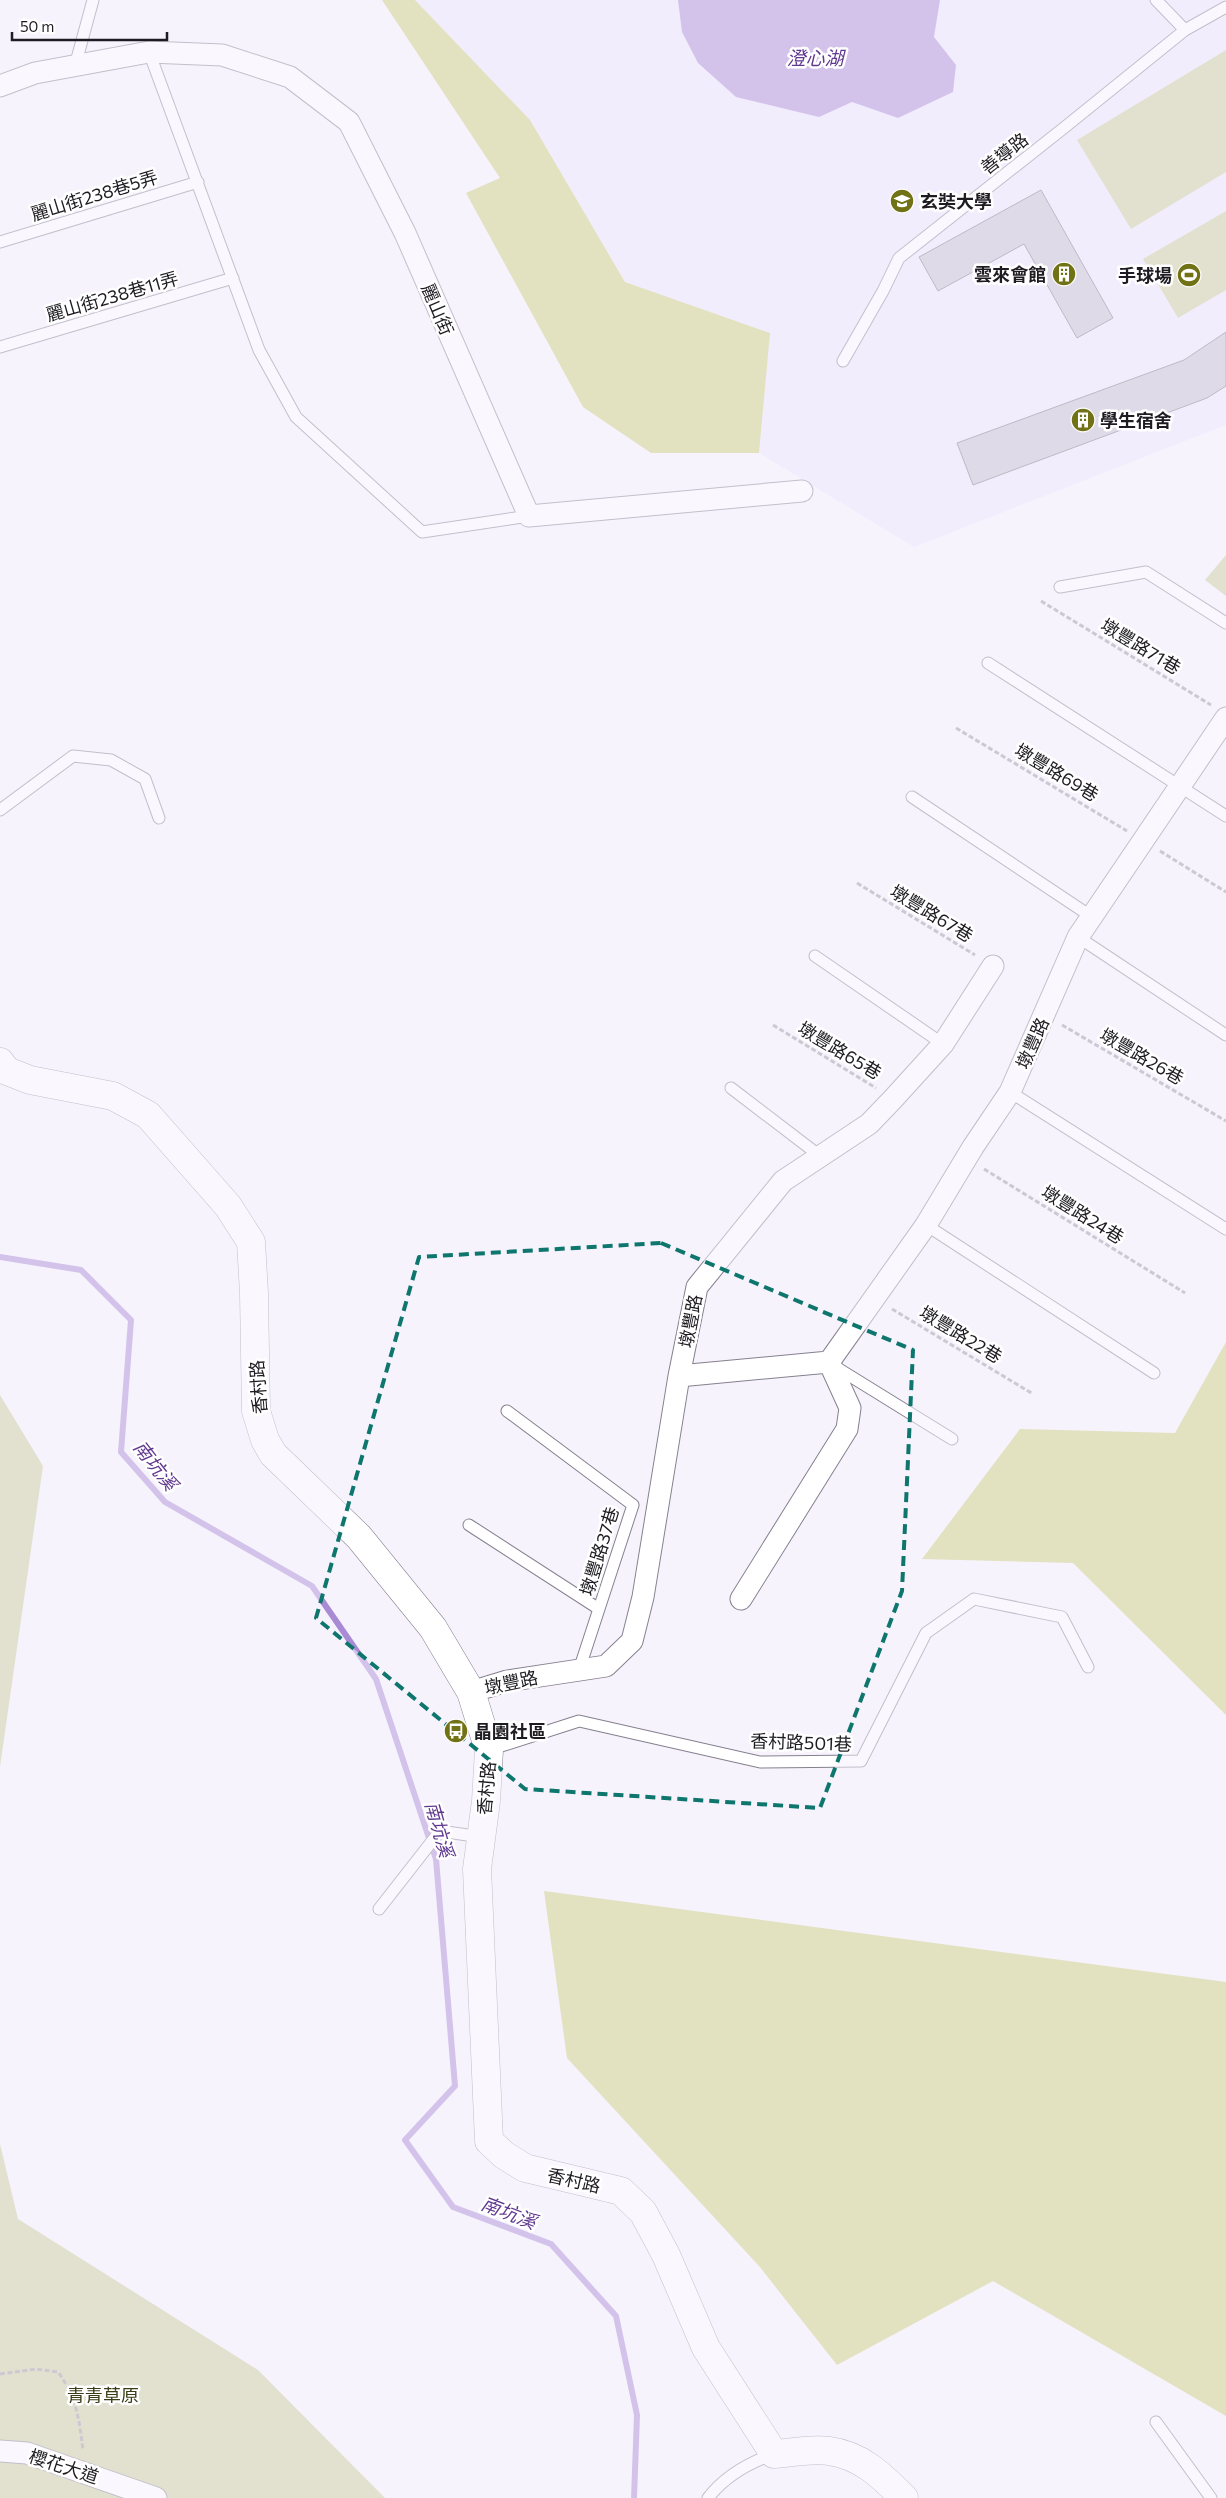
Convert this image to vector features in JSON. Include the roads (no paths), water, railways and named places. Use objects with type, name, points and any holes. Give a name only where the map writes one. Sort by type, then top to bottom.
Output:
[{"type":"street","name":"麗山街","points":[[0,86],[34,73],[149,52],[222,55],[290,77],[349,122],[405,232],[528,516]]},
{"type":"street","points":[[528,516],[802,491]]},
{"type":"street","name":"墩豐路","points":[[679,1376],[829,1362],[926,1225],[966,1158],[1010,1092],[1078,938],[1179,786],[1222,713]]},
{"type":"street","name":"墩豐路","points":[[471,1692],[507,1681],[606,1666],[632,1641],[643,1597],[679,1376],[696,1286],[783,1181],[869,1124],[893,1099],[943,1044],[993,966]]},
{"type":"street","name":"香村路","points":[[0,1062],[6,1071],[30,1080],[113,1096],[148,1116],[228,1206],[251,1242],[256,1411],[265,1440],[273,1454],[359,1537],[433,1628],[471,1692],[489,1750],[477,1869],[489,2141],[504,2155],[525,2168],[621,2191],[643,2212],[666,2255],[706,2348],[774,2454]]},
{"type":"street","points":[[741,1599],[847,1429],[850,1408],[829,1362]]},
{"type":"street","points":[[774,2454],[828,2450],[853,2457],[878,2472],[904,2498]]},
{"type":"street","name":"櫻花大道","points":[[0,2451],[27,2453],[156,2498]]},
{"type":"lane","points":[[75,66],[93,0]]},
{"type":"lane","points":[[1156,0],[1185,30]]},
{"type":"lane","name":"善導路","points":[[843,361],[883,291],[899,258],[1065,128],[1185,30],[1226,7]]},
{"type":"lane","points":[[149,52],[259,350],[296,417],[422,532],[528,516]]},
{"type":"lane","name":"麗山街238巷5弄","points":[[0,242],[198,182]]},
{"type":"lane","name":"麗山街238巷11弄","points":[[0,347],[233,278]]},
{"type":"lane","points":[[1060,587],[1146,572],[1226,623]]},
{"type":"lane","points":[[988,663],[1226,816]]},
{"type":"lane","points":[[0,810],[73,756],[111,760],[145,779],[159,818]]},
{"type":"lane","points":[[912,797],[1092,917]]},
{"type":"lane","points":[[1078,938],[1226,1035]]},
{"type":"lane","points":[[815,956],[943,1044]]},
{"type":"lane","points":[[731,1088],[820,1156]]},
{"type":"lane","points":[[1010,1092],[1226,1229]]},
{"type":"lane","points":[[926,1225],[1154,1373]]},
{"type":"lane","points":[[829,1362],[952,1438]]},
{"type":"lane","name":"墩豐路37巷","points":[[507,1411],[633,1505],[579,1670]]},
{"type":"lane","points":[[469,1525],[599,1609]]},
{"type":"lane","name":"香村路501巷","points":[[489,1750],[579,1721],[760,1762],[861,1762],[926,1633],[974,1598],[1062,1616],[1088,1667]]},
{"type":"lane","points":[[379,1909],[440,1831],[481,1837]]},
{"type":"lane","points":[[1156,2422],[1211,2498]]},
{"type":"lane","points":[[708,2498],[716,2488],[748,2463],[774,2454]]},
{"type":"water","name":"澄心湖","points":[[678,0],[940,0],[934,37],[956,65],[953,92],[898,118],[852,102],[819,117],[736,97],[698,63],[682,32]]},
{"type":"waterway","name":"南坑溪","points":[[0,1257],[81,1270],[131,1320],[121,1452],[165,1502],[312,1586],[376,1679],[436,1859],[455,2086],[405,2140],[453,2207],[551,2244],[616,2316],[637,2415],[634,2498]]},
{"type":"place","name":"玄奘大學","points":[[902,201]]},
{"type":"place","name":"雲來會館","points":[[1064,274]]},
{"type":"place","name":"手球場","points":[[1189,275]]},
{"type":"place","name":"學生宿舍","points":[[1083,420]]},
{"type":"place","name":"晶園社區","points":[[456,1731]]},
{"type":"park label","name":"青青草原","points":[[103,2395]]}]
